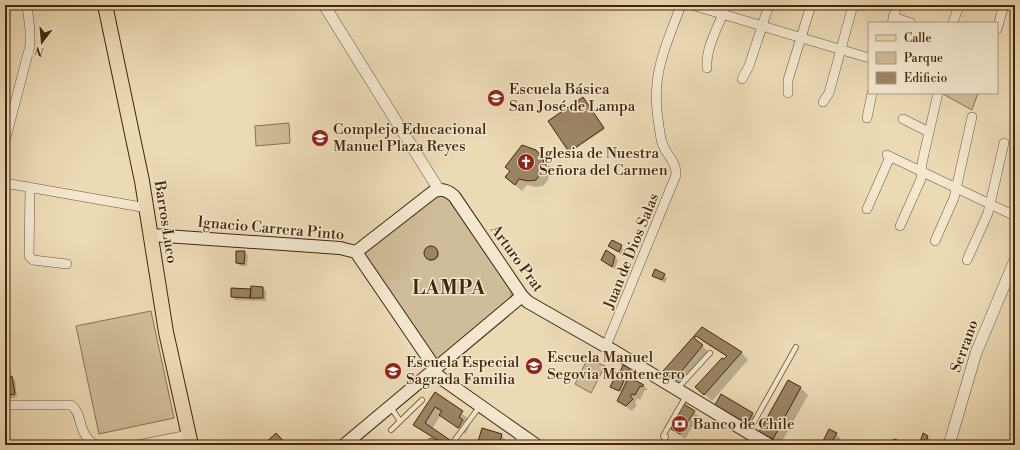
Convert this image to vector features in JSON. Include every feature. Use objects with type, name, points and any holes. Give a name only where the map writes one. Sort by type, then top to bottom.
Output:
[{"type":"main road","name":"Barros Luco","points":[[105,5],[147,208],[165,325],[189,440]]},
{"type":"main road","name":"Ignacio Carrera Pinto","points":[[151,235],[340,248],[356,252],[433,192],[439,190]]},
{"type":"main road","name":"Arturo Prat","points":[[439,190],[447,191],[454,196],[522,296],[533,305],[606,346],[753,439],[769,445]]},
{"type":"main road","points":[[356,252],[441,379],[480,406],[519,440],[536,445]]},
{"type":"main road","points":[[344,445],[522,296]]},
{"type":"street","points":[[5,141],[30,46],[27,5]]},
{"type":"street","points":[[324,5],[439,190]]},
{"type":"street","name":"Juan de Dios Salas","points":[[606,346],[676,175],[677,168],[661,142],[657,117],[656,91],[661,65],[681,5]]},
{"type":"street","points":[[692,5],[840,51],[868,58]]},
{"type":"street","points":[[707,68],[708,57],[726,5]]},
{"type":"street","points":[[742,79],[749,66],[769,5]]},
{"type":"street","points":[[788,93],[788,83],[811,5]]},
{"type":"street","points":[[823,102],[829,93],[853,5]]},
{"type":"street","points":[[897,5],[892,20],[905,22]]},
{"type":"street","points":[[953,22],[958,5]]},
{"type":"street","points":[[998,26],[1004,5]]},
{"type":"street","points":[[867,118],[872,94]]},
{"type":"street","points":[[900,226],[921,179],[937,94]]},
{"type":"street","points":[[935,241],[954,198],[972,117]]},
{"type":"street","points":[[903,119],[929,132]]},
{"type":"street","points":[[968,260],[990,204],[1004,143]]},
{"type":"street","points":[[867,209],[888,156],[1015,216]]},
{"type":"street","points":[[5,183],[147,208]]},
{"type":"street","points":[[30,188],[29,256],[33,260],[67,264]]},
{"type":"street","name":"Serrano","points":[[949,445],[976,353],[1015,260]]},
{"type":"street","points":[[5,404],[71,405],[76,410],[85,437],[96,445]]},
{"type":"street","points":[[138,445],[189,440]]},
{"type":"lane","points":[[753,439],[796,347]]},
{"type":"lane","points":[[661,445],[666,437],[663,436],[681,393],[710,354]]},
{"type":"lane","points":[[391,430],[422,400]]},
{"type":"lane","points":[[390,406],[400,421]]},
{"type":"lane","points":[[451,445],[480,406]]},
{"type":"lane","points":[[430,441],[436,445]]},
{"type":"green space","points":[[943,94],[978,94],[972,110]]},
{"type":"green space","points":[[289,123],[290,143],[256,146],[255,126]]},
{"type":"green space","points":[[435,195],[449,197],[511,291],[511,298],[440,358],[436,358],[430,353],[363,257],[363,250]]},
{"type":"green space","points":[[151,311],[174,418],[99,434],[76,326]]},
{"type":"green space","points":[[588,358],[605,366],[591,393],[575,384]]},
{"type":"building","points":[[583,97],[604,128],[569,152],[548,121]]},
{"type":"building","name":"Iglesia de Nuestra Señora del Carmen","points":[[522,145],[536,150],[543,158],[544,165],[536,180],[528,181],[519,179],[515,185],[505,177],[510,171],[505,167]]},
{"type":"building","points":[[612,240],[622,245],[619,252],[608,246]]},
{"type":"building","points":[[431,246],[436,248],[438,253],[436,258],[431,260],[426,258],[424,253],[426,248]]},
{"type":"building","points":[[606,250],[615,256],[612,267],[601,260]]},
{"type":"building","points":[[236,251],[245,251],[244,264],[236,263]]},
{"type":"building","points":[[655,269],[665,274],[662,280],[652,276]]},
{"type":"building","points":[[251,286],[263,287],[263,298],[250,298]]},
{"type":"building","points":[[231,288],[251,289],[250,298],[231,297]]},
{"type":"building","points":[[702,327],[742,352],[704,395],[695,387],[722,358],[724,359],[727,356],[696,336],[694,338],[703,345],[675,379],[663,371]]},
{"type":"building","points":[[623,365],[630,368],[619,391],[610,387],[614,379],[609,376],[612,371],[619,374]]},
{"type":"building","points":[[12,376],[15,394],[5,396],[5,378]]},
{"type":"building","points":[[629,377],[644,385],[642,387],[640,386],[635,395],[632,394],[630,397],[633,399],[626,406],[617,401]]},
{"type":"building","points":[[788,380],[801,387],[773,439],[759,432]]},
{"type":"building","points":[[435,392],[463,411],[459,417],[463,420],[458,428],[439,415],[442,411],[435,407],[425,423],[450,440],[446,445],[413,425]]},
{"type":"building","points":[[721,394],[753,413],[747,424],[715,405]]},
{"type":"building","name":"Banco de Chile","points":[[684,404],[695,411],[680,434],[671,429]]},
{"type":"building","points":[[482,428],[502,434],[499,445],[477,445]]},
{"type":"building","points":[[829,429],[837,433],[830,445],[821,445]]},
{"type":"building","points":[[276,433],[287,445],[263,445]]},
{"type":"building","points":[[923,433],[928,436],[926,442],[937,445],[919,445]]},
{"type":"building","points":[[894,439],[911,445],[891,445]]},
{"type":"place","name":"Escuela Básica San José de Lampa","points":[[496,98]]},
{"type":"place","name":"Complejo Educacional Manuel Plaza Reyes","points":[[320,138]]},
{"type":"place","name":"Iglesia de Nuestra Señora del Carmen","points":[[526,162]]},
{"type":"place","name":"Escuela Manuel Segovia Montenegro","points":[[534,366]]},
{"type":"place","name":"Escuela Especial Sagrada Familia","points":[[393,371]]},
{"type":"place","name":"Banco de Chile","points":[[680,424]]},
{"type":"district","name":"LAMPA","points":[[449,287]]}]
